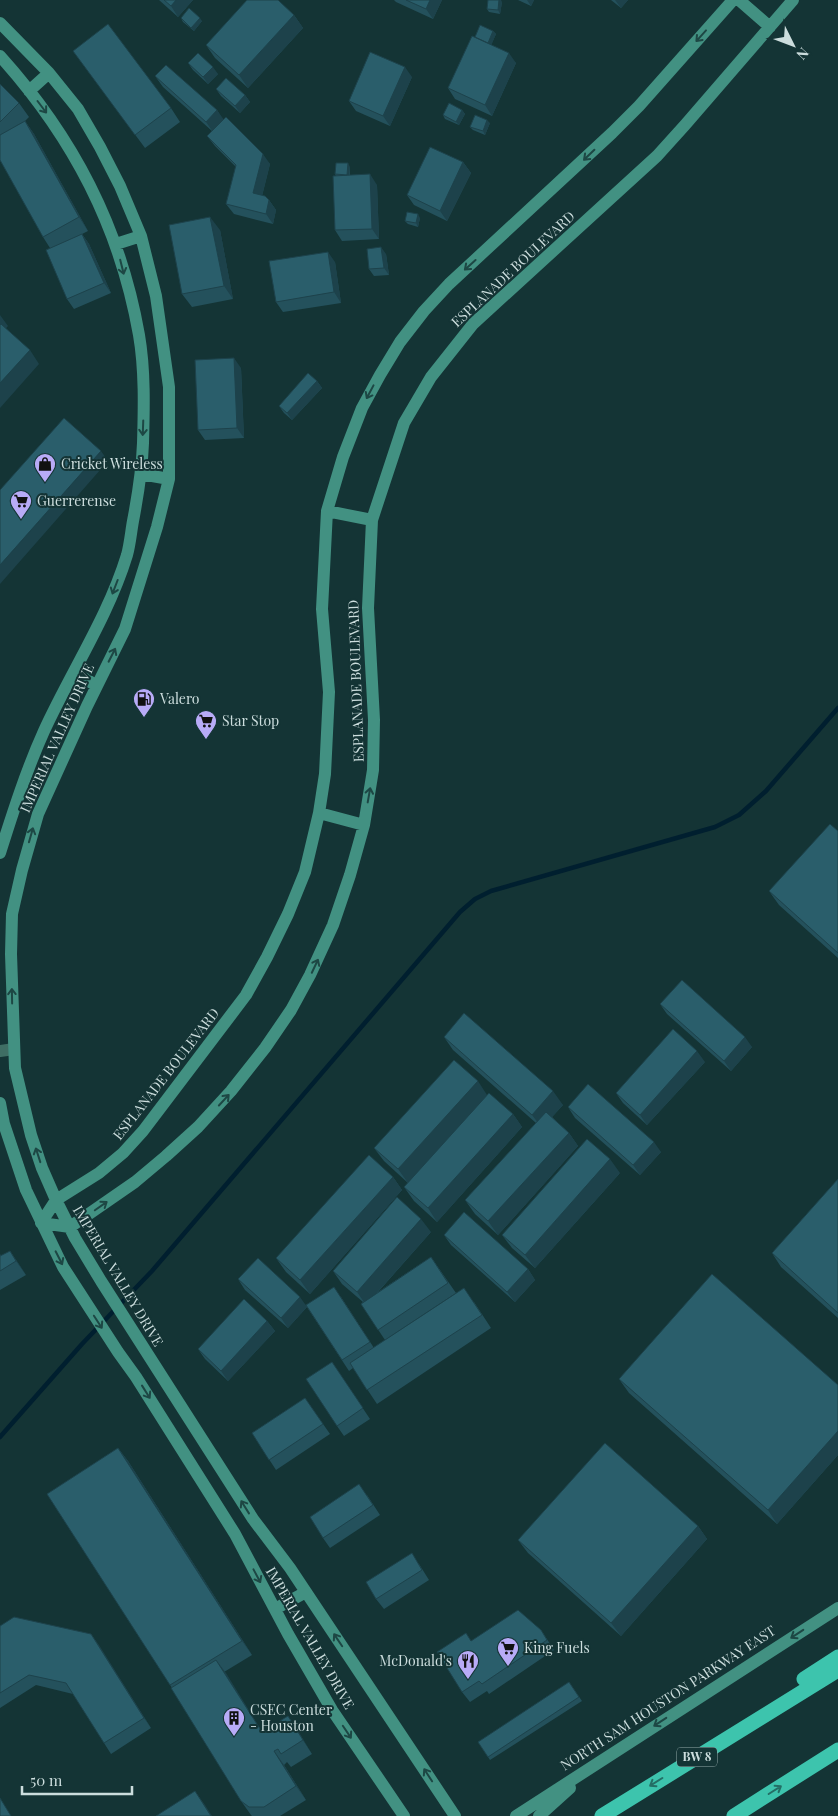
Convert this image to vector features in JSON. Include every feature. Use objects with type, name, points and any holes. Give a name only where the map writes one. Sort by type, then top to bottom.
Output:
[{"type":"highway","points":[[757,1720],[802,1681],[838,1657]]},
{"type":"highway","name":"BW 8","points":[[602,1816],[838,1670]]},
{"type":"highway","points":[[734,1816],[838,1750]]},
{"type":"main road","name":"ESPLANADE BOULEVARD","points":[[41,1223],[56,1200],[99,1173],[123,1153],[143,1131],[246,995],[268,957],[288,914],[304,872],[319,813],[325,774],[329,692],[322,609],[327,511],[343,457],[362,408],[380,374],[424,311],[449,284],[639,106],[733,0]]},
{"type":"main road","points":[[739,0],[770,27]]},
{"type":"main road","name":"ESPLANADE BOULEVARD","points":[[70,1227],[135,1182],[198,1128],[232,1092],[291,1010],[310,975],[333,925],[364,825],[373,770],[374,720],[368,608],[372,520],[404,423],[431,377],[472,324],[657,156],[793,0]]},
{"type":"main road","name":"IMPERIAL VALLEY DRIVE","points":[[0,23],[49,73],[78,109],[100,146],[120,186],[141,236],[156,296],[170,387],[169,479],[157,527],[125,629],[38,814],[12,914],[6,923],[11,954],[15,1068],[31,1134],[42,1168],[56,1200],[101,1282],[253,1519],[306,1592],[455,1816]]},
{"type":"main road","name":"IMPERIAL VALLEY DRIVE","points":[[0,56],[57,127],[79,164],[116,244],[139,337],[144,418],[142,474],[127,554],[106,610],[44,730],[18,796],[0,853]]},
{"type":"main road","points":[[29,90],[49,73]]},
{"type":"main road","points":[[116,244],[141,236]]},
{"type":"main road","points":[[142,474],[169,479]]},
{"type":"main road","points":[[327,511],[372,520]]},
{"type":"main road","points":[[74,672],[97,686]]},
{"type":"main road","points":[[319,813],[364,825]]},
{"type":"main road","name":"IMPERIAL VALLEY DRIVE","points":[[0,1103],[4,1124],[26,1190],[63,1266],[136,1377],[234,1534],[332,1710],[404,1816]]},
{"type":"main road","points":[[41,1223],[70,1227]]},
{"type":"main road","points":[[275,1609],[306,1592]]},
{"type":"main road","name":"NORTH SAM HOUSTON PARKWAY EAST","points":[[516,1816],[838,1608]]},
{"type":"main road","points":[[539,1816],[595,1764]]},
{"type":"street","points":[[0,1051],[14,1049]]},
{"type":"building","points":[[164,0],[176,0],[171,6]]},
{"type":"building","points":[[247,0],[278,0],[294,15],[239,75],[206,45]]},
{"type":"building","points":[[406,0],[430,0],[426,9]]},
{"type":"building","points":[[488,0],[499,0],[498,10],[487,9]]},
{"type":"building","points":[[189,8],[200,18],[191,28],[181,18]]},
{"type":"building","points":[[108,24],[171,108],[135,135],[73,51]]},
{"type":"building","points":[[480,25],[493,31],[488,43],[475,37]]},
{"type":"building","points":[[472,36],[509,53],[485,105],[448,88]]},
{"type":"building","points":[[370,52],[405,67],[383,116],[349,101]]},
{"type":"building","points":[[198,53],[213,67],[203,77],[188,63]]},
{"type":"building","points":[[166,65],[217,110],[206,122],[155,76]]},
{"type":"building","points":[[226,78],[245,95],[235,106],[216,89]]},
{"type":"building","points":[[0,84],[19,103],[0,122]]},
{"type":"building","points":[[449,103],[462,110],[456,122],[443,115]]},
{"type":"building","points":[[475,115],[487,120],[483,131],[470,127]]},
{"type":"building","points":[[226,117],[263,154],[253,193],[265,196],[269,200],[266,214],[226,204],[236,165],[207,136]]},
{"type":"building","points":[[25,121],[79,217],[43,237],[0,160],[0,135]]},
{"type":"building","points":[[430,147],[463,162],[440,211],[407,195]]},
{"type":"building","points":[[336,163],[348,163],[347,175],[335,174]]},
{"type":"building","points":[[370,174],[372,229],[335,230],[333,176]]},
{"type":"building","points":[[407,212],[418,214],[416,223],[405,221]]},
{"type":"building","points":[[210,217],[224,286],[182,294],[169,225]]},
{"type":"building","points":[[82,234],[104,283],[67,299],[46,250]]},
{"type":"building","points":[[381,247],[384,268],[369,269],[367,249]]},
{"type":"building","points":[[328,252],[334,292],[276,302],[269,261]]},
{"type":"building","points":[[0,325],[30,350],[0,383]]},
{"type":"building","points":[[234,358],[237,428],[198,430],[195,360]]},
{"type":"building","points":[[308,373],[317,381],[287,413],[279,406]]},
{"type":"building","points":[[64,418],[101,451],[0,565],[0,490]]},
{"type":"building","points":[[830,824],[838,831],[838,953],[769,891]]},
{"type":"building","points":[[682,980],[745,1037],[724,1061],[660,1004]]},
{"type":"building","points":[[464,1013],[553,1091],[532,1115],[444,1037]]},
{"type":"building","points":[[673,1029],[697,1051],[640,1115],[616,1093]]},
{"type":"building","points":[[454,1060],[478,1081],[398,1169],[374,1148]]},
{"type":"building","points":[[588,1084],[654,1142],[633,1165],[568,1107]]},
{"type":"building","points":[[489,1093],[513,1114],[428,1208],[404,1187]]},
{"type":"building","points":[[546,1112],[569,1133],[488,1221],[465,1200]]},
{"type":"building","points":[[587,1139],[610,1159],[525,1255],[502,1235]]},
{"type":"building","points":[[369,1155],[393,1177],[300,1280],[276,1258]]},
{"type":"building","points":[[838,1179],[838,1313],[772,1253]]},
{"type":"building","points":[[397,1197],[421,1219],[357,1292],[333,1271]]},
{"type":"building","points":[[464,1212],[528,1269],[507,1292],[444,1235]]},
{"type":"building","points":[[10,1251],[16,1261],[0,1271],[0,1256]]},
{"type":"building","points":[[431,1257],[448,1283],[378,1330],[361,1304]]},
{"type":"building","points":[[258,1258],[300,1297],[281,1318],[238,1279]]},
{"type":"building","points":[[712,1274],[838,1385],[838,1431],[768,1510],[619,1379]]},
{"type":"building","points":[[334,1287],[370,1342],[342,1360],[306,1305]]},
{"type":"building","points":[[464,1288],[482,1315],[367,1390],[350,1363]]},
{"type":"building","points":[[244,1299],[267,1321],[221,1371],[198,1349]]},
{"type":"building","points":[[332,1362],[363,1408],[337,1426],[306,1379]]},
{"type":"building","points":[[305,1398],[323,1424],[269,1460],[252,1433]]},
{"type":"building","points":[[605,1443],[698,1526],[611,1623],[518,1540]]},
{"type":"building","points":[[118,1448],[242,1641],[170,1685],[47,1494]]},
{"type":"building","points":[[359,1484],[373,1505],[323,1538],[310,1517]]},
{"type":"building","points":[[412,1553],[422,1570],[376,1599],[366,1582]]},
{"type":"building","points":[[518,1610],[541,1630],[547,1640],[482,1684],[479,1681],[462,1692],[437,1652],[466,1633],[471,1641]]},
{"type":"building","points":[[14,1617],[91,1634],[144,1718],[104,1743],[66,1683],[29,1675],[0,1693],[0,1626]]},
{"type":"building","name":"CSEC Center - Houston","points":[[216,1660],[262,1732],[288,1716],[303,1740],[281,1754],[278,1749],[274,1751],[296,1786],[264,1807],[249,1807],[241,1801],[171,1688]]},
{"type":"building","points":[[569,1682],[579,1697],[488,1757],[478,1742]]},
{"type":"building","points":[[195,1791],[211,1816],[156,1816]]},
{"type":"building","points":[[0,1798],[11,1816],[0,1816]]},
{"type":"waterway","points":[[0,1437],[82,1344],[152,1271],[460,912],[475,899],[491,891],[715,827],[739,815],[766,791],[838,708]]},
{"type":"place","name":"Cricket Wireless","points":[[45,483]]},
{"type":"place","name":"Guerrerense","points":[[21,520]]},
{"type":"place","name":"Valero","points":[[144,718]]},
{"type":"place","name":"Star Stop","points":[[206,740]]},
{"type":"place","name":"King Fuels","points":[[508,1667]]},
{"type":"place","name":"McDonald's","points":[[468,1680]]},
{"type":"place","name":"CSEC Center - Houston","points":[[234,1737]]}]
